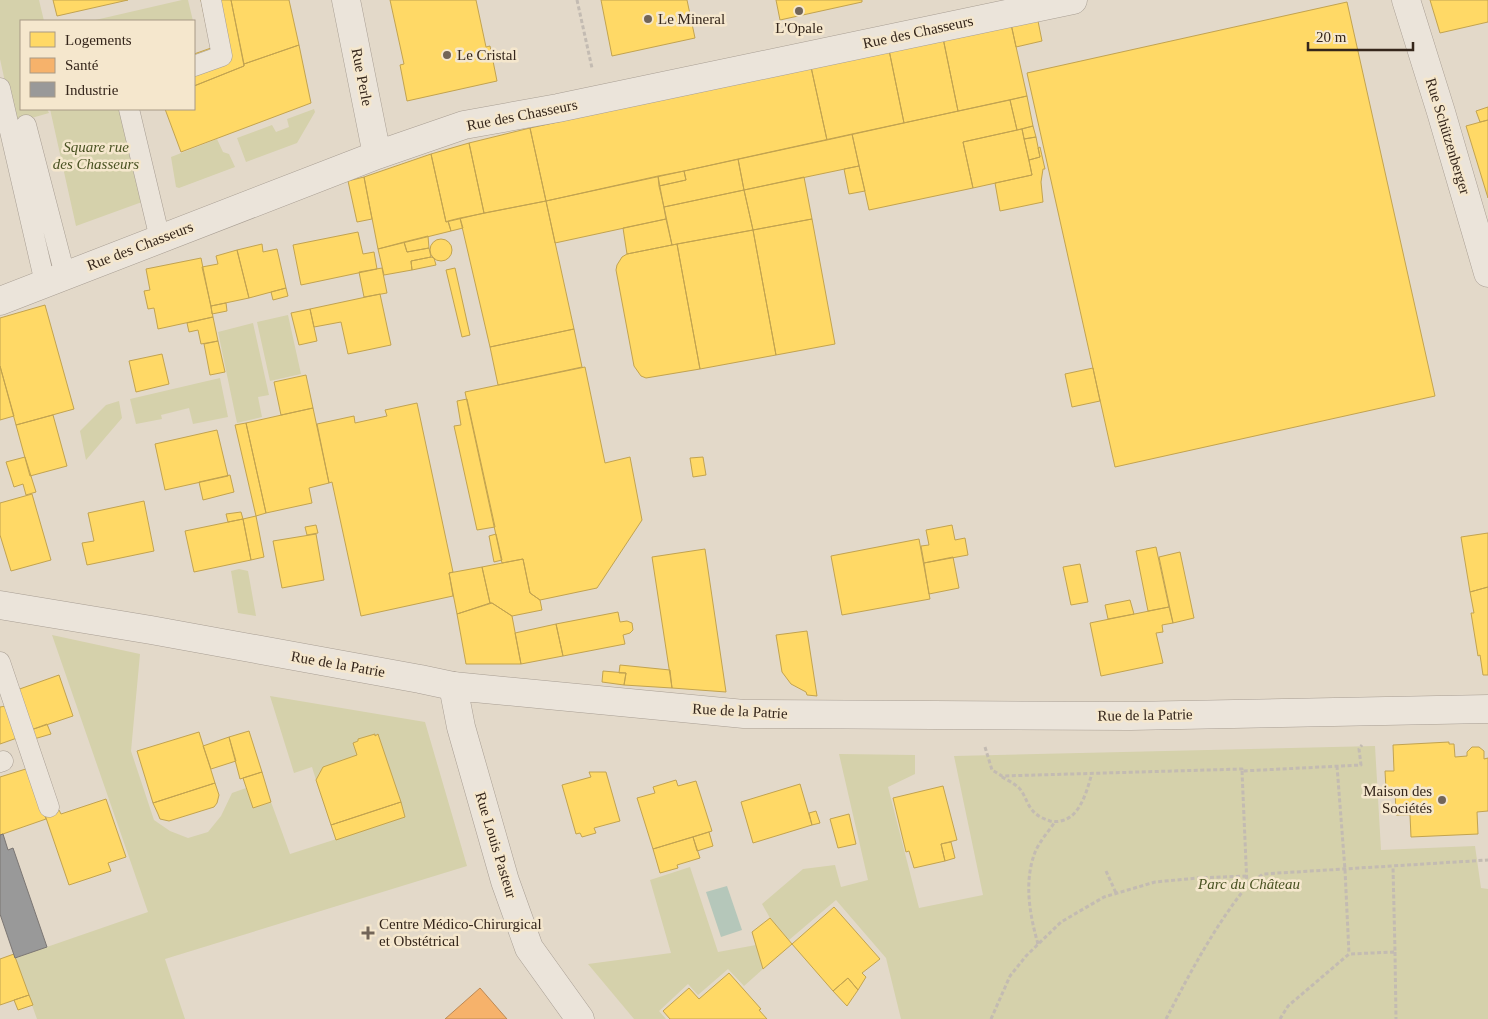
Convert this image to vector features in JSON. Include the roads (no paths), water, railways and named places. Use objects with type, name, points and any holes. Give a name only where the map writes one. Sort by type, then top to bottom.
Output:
[{"type":"street","name":"Rue Perle","points":[[346,0],[378,155]]},
{"type":"street","name":"Rue des Chasseurs","points":[[0,301],[378,155],[464,125],[598,100],[1068,0]]},
{"type":"street","name":"Rue Schützenberger","points":[[1406,0],[1488,273]]},
{"type":"street","name":"Rue de la Patrie","points":[[0,605],[161,632],[453,686],[744,714],[1130,716],[1488,709]]},
{"type":"street","name":"Rue Louis Pasteur","points":[[453,686],[461,727],[505,880],[529,948],[580,1019]]},
{"type":"lane","points":[[195,66],[222,56],[211,0]]},
{"type":"lane","points":[[0,88],[55,279]]},
{"type":"lane","points":[[129,110],[160,239]]},
{"type":"lane","points":[[26,125],[55,279]]},
{"type":"lane","points":[[0,662],[49,807]]},
{"type":"place","name":"L'Opale","points":[[799,11]]},
{"type":"place","name":"Le Mineral","points":[[648,19]]},
{"type":"place","name":"Le Cristal","points":[[447,55]]},
{"type":"place","name":"Maison des Sociétés","points":[[1442,800]]},
{"type":"place","name":"Centre Médico-Chirurgical et Obstétrical","points":[[368,933]]},
{"type":"park label","name":"Square rue des Chasseurs","points":[[96,156]]},
{"type":"park label","name":"Parc du Château","points":[[1249,884]]}]
